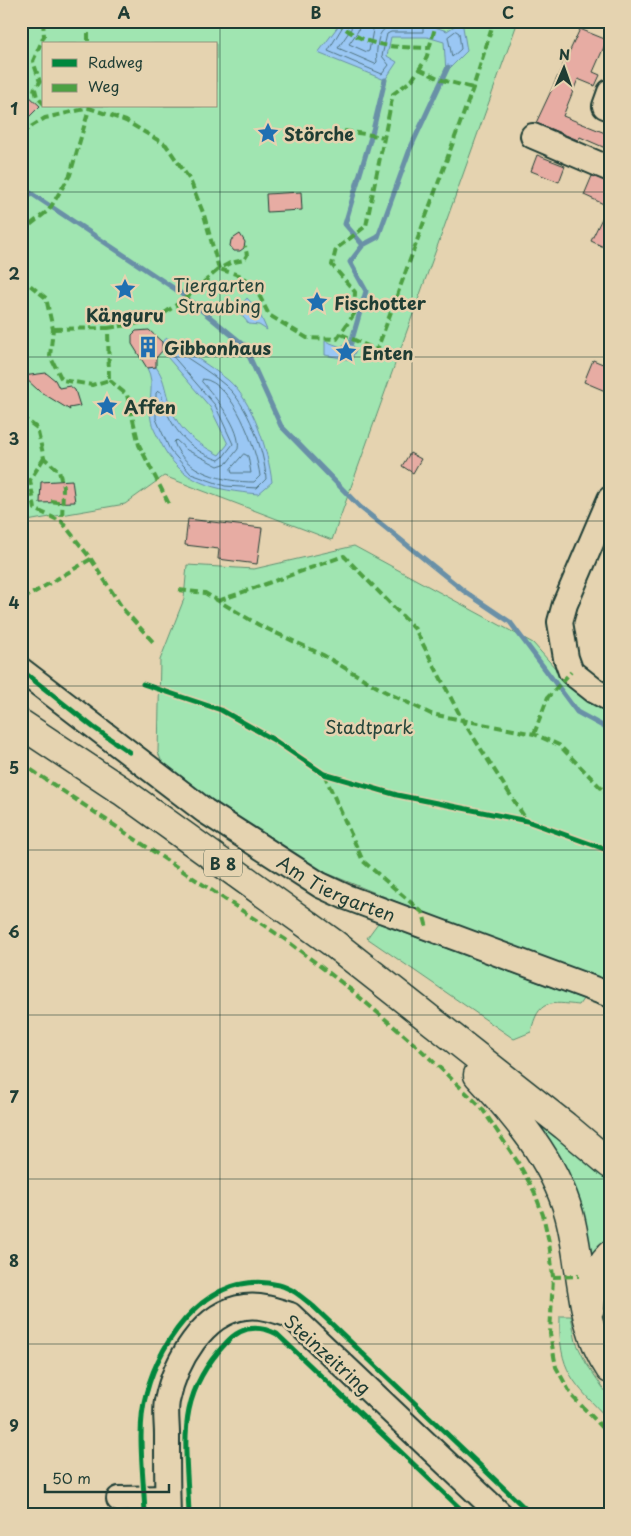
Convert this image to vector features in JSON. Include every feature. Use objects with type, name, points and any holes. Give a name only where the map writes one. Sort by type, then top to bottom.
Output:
[{"type":"main road","name":"B 8","points":[[21,724],[122,791],[333,943],[565,1126],[610,1164]]},
{"type":"main road","points":[[419,1011],[512,1111],[552,1173],[561,1190],[569,1214],[589,1322],[598,1350],[610,1368]]},
{"type":"main road","points":[[565,1126],[610,1139]]},
{"type":"main road","points":[[589,1322],[594,1280],[610,1256]]},
{"type":"street","points":[[610,92],[605,106],[610,108]]},
{"type":"street","points":[[533,136],[610,169]]},
{"type":"street","points":[[610,500],[564,604],[560,622],[562,640],[571,672],[595,691],[610,699]]},
{"type":"street","name":"Am Tiergarten","points":[[21,670],[205,811],[320,885],[346,897],[610,995]]},
{"type":"street","name":"Steinzeitring","points":[[119,1499],[167,1507],[167,1402],[173,1381],[188,1351],[203,1328],[224,1313],[246,1307],[270,1308],[290,1315],[501,1515]]},
{"type":"green space","name":"Tiergarten Straubing","points":[[21,21],[518,21],[332,540],[164,476],[125,504],[27,521],[21,526]]},
{"type":"green space","name":"Stadtpark","points":[[354,546],[533,643],[571,686],[610,709],[610,986],[584,978],[297,861],[163,766],[158,752],[160,660],[184,599],[187,565],[254,569]]},
{"type":"green space","points":[[378,923],[583,999],[579,1005],[560,1003],[547,1005],[537,1013],[531,1032],[514,1039],[367,938]]},
{"type":"green space","points":[[540,1123],[610,1182],[610,1245],[593,1263],[535,1124]]},
{"type":"green space","points":[[610,1267],[610,1353],[600,1328],[603,1278]]},
{"type":"green space","points":[[560,1316],[571,1316],[576,1342],[586,1363],[610,1398],[610,1421],[586,1396],[570,1375],[562,1351]]},
{"type":"water","points":[[342,21],[428,21],[429,25],[447,31],[462,21],[467,51],[446,72],[444,42],[427,37],[391,37],[387,56],[397,62],[385,80],[318,53]]},
{"type":"water","points":[[247,298],[258,310],[267,330],[259,325],[249,324],[237,310]]},
{"type":"water","points":[[167,338],[228,380],[245,400],[263,441],[272,482],[258,494],[227,490],[200,482],[188,476],[168,455],[152,423],[150,413],[151,380],[147,368],[156,367],[159,371],[171,409],[187,433],[201,445],[219,455],[228,444],[210,407],[162,351],[162,342]]},
{"type":"water","points":[[325,341],[341,347],[351,343],[356,350],[351,360],[325,355]]},
{"type":"building","points":[[580,29],[607,40],[593,72],[600,75],[595,86],[578,79],[563,116],[610,135],[610,150],[580,137],[578,140],[536,123]]},
{"type":"building","points":[[29,96],[40,106],[21,125],[21,104]]},
{"type":"building","points":[[537,155],[565,166],[559,182],[531,171]]},
{"type":"building","points":[[592,176],[610,182],[610,250],[591,241],[608,206],[584,195]]},
{"type":"building","points":[[301,192],[302,210],[267,212],[266,194]]},
{"type":"building","points":[[240,234],[245,242],[244,248],[240,251],[234,251],[230,246],[231,240]]},
{"type":"building","name":"Gibbonhaus","points":[[149,330],[162,342],[162,351],[156,358],[156,367],[147,368],[132,344],[132,335],[136,331]]},
{"type":"building","points":[[593,360],[610,367],[610,393],[584,382]]},
{"type":"building","points":[[46,373],[55,380],[59,388],[70,386],[75,390],[80,406],[69,408],[70,410],[39,391],[23,376]]},
{"type":"building","points":[[410,453],[421,459],[413,473],[402,466]]},
{"type":"building","points":[[72,480],[75,502],[40,503],[41,482]]},
{"type":"building","points":[[188,519],[262,528],[257,564],[218,559],[219,549],[185,545]]},
{"type":"waterway","points":[[351,343],[366,291],[350,262],[363,245],[378,237],[410,149],[448,67]]},
{"type":"waterway","points":[[363,245],[345,224],[373,130],[385,80]]},
{"type":"waterway","points":[[21,182],[26,190],[178,291],[244,345],[281,426],[360,507],[464,591],[510,622],[577,712],[610,730]]},
{"type":"marked path","points":[[42,102],[37,97],[35,89],[40,82],[33,61],[44,36],[43,21]]},
{"type":"marked path","points":[[88,21],[88,42]]},
{"type":"marked path","points":[[337,21],[347,30],[369,41],[392,46],[429,48]]},
{"type":"marked path","points":[[108,328],[153,321],[182,301],[219,269],[242,276],[255,287],[269,315],[307,338],[337,339],[354,314],[355,292],[332,265],[336,249],[366,226],[393,94],[412,80],[426,59],[437,21]]},
{"type":"marked path","points":[[341,334],[377,350],[473,88],[494,21]]},
{"type":"marked path","points":[[419,69],[442,80],[473,88]]},
{"type":"marked path","points":[[21,85],[35,89]]},
{"type":"marked path","points":[[21,133],[45,118],[89,108],[126,121],[166,145],[190,180],[204,215],[219,269],[230,263],[244,260],[247,255],[245,246]]},
{"type":"marked path","points":[[21,232],[49,210],[70,175],[89,108]]},
{"type":"marked path","points":[[344,131],[385,137]]},
{"type":"marked path","points":[[21,278],[46,298],[53,329],[50,356],[62,380],[92,385],[109,380],[108,328],[53,329]]},
{"type":"marked path","points":[[109,380],[127,395],[139,445],[170,506]]},
{"type":"marked path","points":[[21,416],[37,428],[44,458],[59,471],[63,487],[62,522]]},
{"type":"marked path","points":[[44,458],[30,480],[35,509],[62,522],[91,559],[123,609],[155,644]]},
{"type":"marked path","points":[[51,501],[63,503]]},
{"type":"marked path","points":[[218,601],[344,556],[415,629],[463,721],[527,821]]},
{"type":"marked path","points":[[21,596],[28,596],[91,559]]},
{"type":"marked path","points":[[179,590],[205,593],[259,625],[323,655],[384,691],[431,714],[534,734],[559,745],[610,797]]},
{"type":"marked path","points":[[534,734],[548,697],[571,672]]},
{"type":"marked path","points":[[21,763],[286,940],[350,989],[420,1049],[481,1107],[519,1164],[534,1191],[543,1215],[549,1242],[553,1277],[550,1334],[556,1367],[572,1396],[610,1435]]},
{"type":"marked path","points":[[324,774],[363,861],[423,913],[427,928]]},
{"type":"marked path","points":[[553,1277],[579,1276]]},
{"type":"cycle path","points":[[21,670],[93,727],[129,752]]},
{"type":"cycle path","points":[[143,684],[221,710],[274,740],[324,774],[397,795],[527,821],[610,851]]},
{"type":"cycle path","points":[[145,1515],[141,1422],[146,1394],[153,1372],[177,1330],[193,1311],[211,1297],[232,1287],[254,1282],[284,1286],[314,1307],[532,1515]]},
{"type":"cycle path","points":[[189,1515],[186,1444],[190,1403],[209,1364],[226,1343],[237,1333],[256,1328],[277,1334],[467,1515]]},
{"type":"place","name":"Störche","points":[[268,133]]},
{"type":"place","name":"Känguru","points":[[125,289]]},
{"type":"place","name":"Fischotter","points":[[317,302]]},
{"type":"place","name":"Gibbonhaus","points":[[148,347]]},
{"type":"place","name":"Enten","points":[[346,352]]},
{"type":"place","name":"Affen","points":[[107,406]]}]
